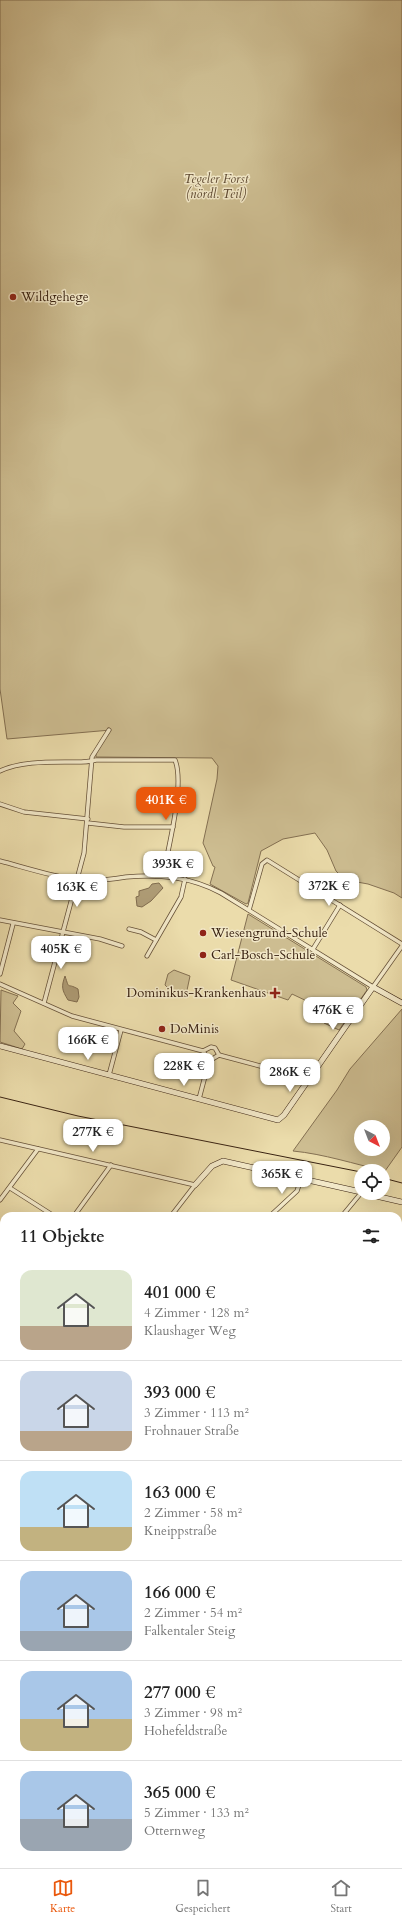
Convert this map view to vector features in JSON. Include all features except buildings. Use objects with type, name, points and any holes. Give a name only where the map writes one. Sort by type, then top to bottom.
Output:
[{"type":"street","points":[[44,1003],[84,853],[93,755],[109,730]]},
{"type":"street","points":[[0,771],[16,765],[37,762],[87,763],[104,760],[175,760],[177,786],[173,827],[163,876]]},
{"type":"street","points":[[0,804],[24,812],[124,827],[173,827]]},
{"type":"street","points":[[0,1046],[278,1120],[284,1116],[402,945],[267,860],[262,864],[249,910]]},
{"type":"street","points":[[0,861],[77,879],[94,880],[163,876],[185,880],[215,890],[402,1003]]},
{"type":"street","points":[[147,956],[181,897],[185,880]]},
{"type":"street","points":[[313,949],[340,905]]},
{"type":"street","points":[[0,920],[13,924],[100,940],[122,946]]},
{"type":"street","points":[[0,974],[13,924]]},
{"type":"street","points":[[129,929],[141,932],[156,940]]},
{"type":"street","points":[[0,984],[72,1016],[203,1051],[211,1047],[215,1048],[219,1055],[309,1079]]},
{"type":"street","points":[[109,1075],[121,1030]]},
{"type":"street","points":[[203,1051],[209,1061]]},
{"type":"street","points":[[199,1100],[209,1061],[219,1055]]},
{"type":"street","points":[[0,1140],[195,1185]]},
{"type":"street","points":[[0,1200],[38,1149]]},
{"type":"street","points":[[174,1212],[209,1168],[221,1162],[235,1163],[354,1191]]},
{"type":"street","points":[[77,1212],[111,1165]]},
{"type":"street","points":[[274,1212],[297,1191],[301,1179]]},
{"type":"street","points":[[10,1188],[48,1212]]},
{"type":"street","points":[[390,1199],[402,1202]]},
{"type":"street","points":[[345,1212],[356,1200]]},
{"type":"green space","name":"Tegeler Forst (nördl. Teil)","points":[[0,0],[402,0],[402,898],[394,893],[368,884],[346,880],[336,871],[327,850],[315,833],[283,839],[261,851],[248,903],[246,904],[210,884],[215,867],[213,866],[203,843],[217,779],[218,766],[212,758],[96,757],[96,752],[111,730],[7,739],[0,689]]},
{"type":"green space","points":[[248,914],[366,987],[367,990],[339,1030],[324,1023],[328,1011],[292,994],[288,1000],[231,980]]},
{"type":"green space","points":[[174,970],[190,976],[186,995],[168,988],[165,985],[168,974]]},
{"type":"green space","points":[[1,990],[18,996],[13,1003],[21,1011],[14,1031],[25,1044],[22,1049],[0,1042]]},
{"type":"green space","points":[[402,1009],[402,1147],[390,1164],[356,1164],[305,1152],[293,1151],[337,1090],[350,1069]]},
{"type":"shaded area","points":[[159,883],[163,888],[151,901],[142,907],[137,906],[136,897],[139,896],[139,891],[149,888],[152,884]]},
{"type":"shaded area","points":[[65,976],[69,986],[78,989],[79,997],[77,1002],[68,1000],[64,994],[63,983]]},
{"type":"tram line","points":[[0,1097],[78,1116],[354,1171]]},
{"type":"tram line","points":[[390,1180],[402,1183]]},
{"type":"place","name":"Wildgehege","points":[[13,297]]},
{"type":"place","name":"Wiesengrund-Schule","points":[[203,933]]},
{"type":"place","name":"Carl-Bosch-Schule","points":[[203,955]]},
{"type":"place","name":"Dominikus-Krankenhaus","points":[[275,993]]},
{"type":"place","name":"DoMinis","points":[[162,1029]]}]
